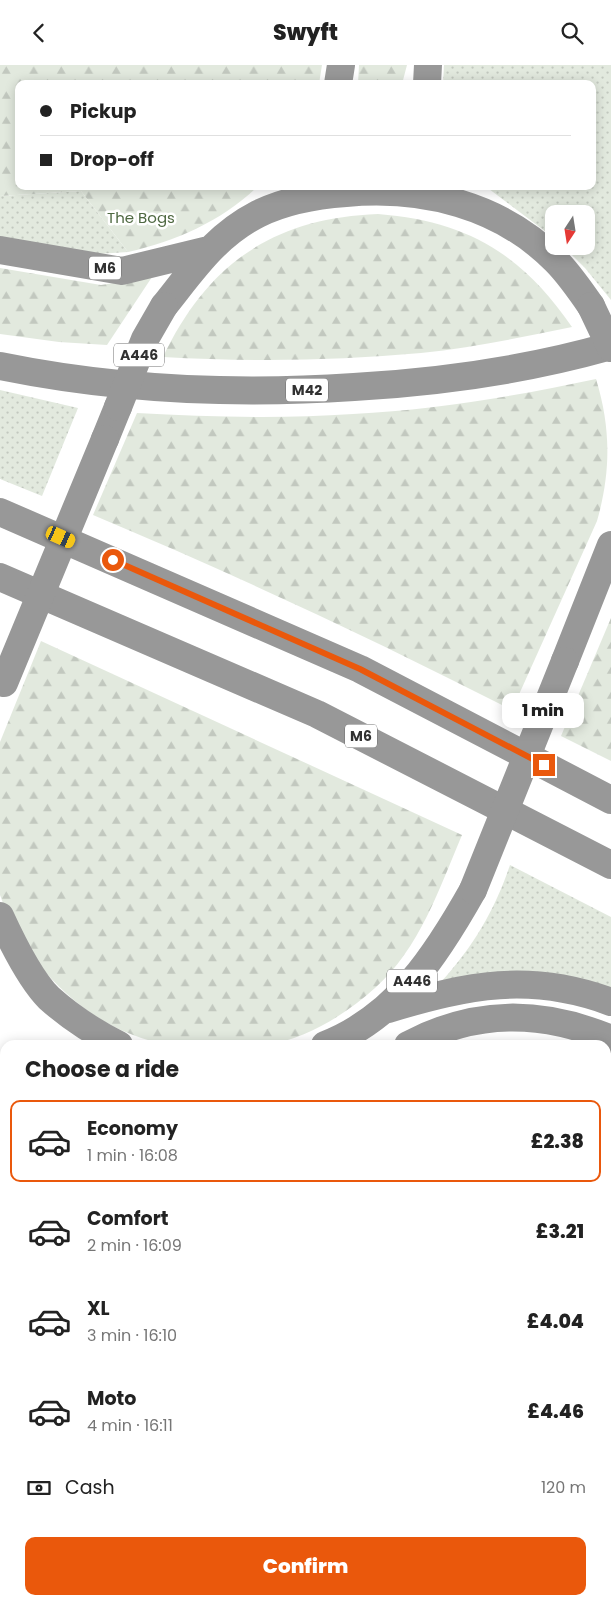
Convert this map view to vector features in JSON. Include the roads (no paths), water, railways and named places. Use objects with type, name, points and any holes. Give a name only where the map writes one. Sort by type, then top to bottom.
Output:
[{"type":"highway","points":[[339,80],[341,65]]},
{"type":"highway","points":[[427,80],[428,65]]},
{"type":"highway","name":"A446","points":[[2,688],[145,339],[164,306],[208,250],[259,213],[278,190]]},
{"type":"highway","name":"A446","points":[[259,213],[307,199],[333,194],[393,190],[431,195],[460,203],[500,219],[539,245],[557,262],[591,306],[611,347]]},
{"type":"highway","name":"A446","points":[[472,190],[500,219]]},
{"type":"highway","name":"M6","points":[[0,250],[122,271],[208,250]]},
{"type":"highway","name":"M42","points":[[0,366],[50,376],[184,391],[264,391],[415,383],[500,371],[573,357],[611,347]]},
{"type":"highway","points":[[0,511],[360,669],[611,800]]},
{"type":"highway","name":"A446","points":[[338,1040],[388,1009],[444,941],[473,890],[611,545]]},
{"type":"highway","name":"M6","points":[[0,577],[317,713],[611,865]]},
{"type":"highway","points":[[0,916],[16,950],[48,997],[104,1040]]},
{"type":"highway","points":[[388,1009],[463,989],[508,983],[544,984],[611,1002]]},
{"type":"highway","points":[[417,1040],[450,1029],[497,1018],[517,1016],[565,1022],[611,1039]]},
{"type":"park label","name":"The Bogs","points":[[141,217]]}]
